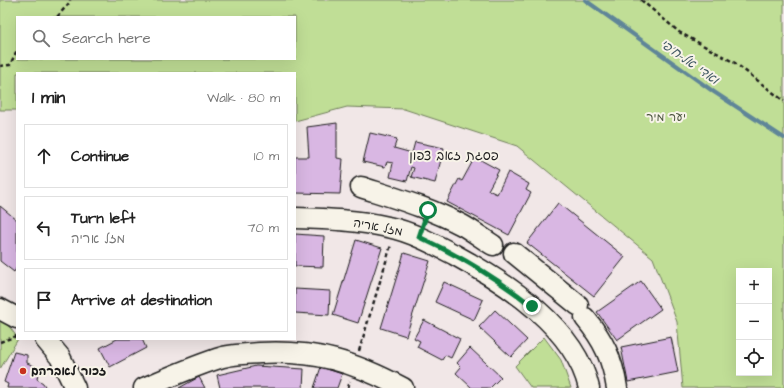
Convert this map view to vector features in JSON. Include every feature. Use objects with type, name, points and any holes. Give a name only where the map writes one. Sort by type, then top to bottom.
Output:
[{"type":"street","points":[[361,187],[428,210],[464,226],[493,245]]},
{"type":"street","points":[[419,237],[428,210]]},
{"type":"street","name":"מזל אריה","points":[[296,218],[356,222],[396,229],[419,237],[479,268],[525,300],[549,322],[577,358],[589,388]]},
{"type":"street","points":[[514,253],[582,311],[608,350],[617,388]]},
{"type":"street","points":[[525,300],[544,278]]},
{"type":"street","points":[[0,309],[16,317]]},
{"type":"street","points":[[46,340],[60,357],[76,388]]},
{"type":"street","points":[[144,388],[198,366],[225,357],[274,352],[309,354],[327,357],[355,365],[403,388]]},
{"type":"path","points":[[58,16],[70,2],[70,0]]},
{"type":"path","points":[[641,0],[679,32],[735,63],[784,101]]},
{"type":"path","points":[[0,66],[10,65],[16,52]]},
{"type":"path","points":[[348,388],[396,229]]},
{"type":"path","points":[[0,342],[16,336]]},
{"type":"green space","name":"יער מיר","points":[[0,0],[784,0],[784,388],[683,388],[677,322],[653,258],[517,146],[404,109],[347,107],[296,121],[296,72],[16,72],[16,110],[0,110]]},
{"type":"green space","points":[[0,320],[9,326],[16,336],[16,340],[17,340],[0,369]]},
{"type":"green space","points":[[544,337],[561,360],[571,388],[531,388],[515,366]]},
{"type":"building","points":[[337,123],[337,158],[343,159],[340,194],[296,193],[296,157],[309,157],[307,127]]},
{"type":"building","points":[[370,133],[397,139],[394,148],[412,153],[415,142],[444,148],[435,183],[411,177],[414,168],[411,167],[407,181],[390,177],[393,163],[387,162],[385,167],[363,162]]},
{"type":"building","points":[[475,157],[499,170],[488,190],[497,194],[508,172],[529,184],[526,190],[531,193],[509,235],[447,202],[459,179],[462,181]]},
{"type":"building","points":[[558,203],[625,257],[594,296],[527,243]]},
{"type":"building","points":[[0,206],[16,219],[16,269],[14,272],[0,261]]},
{"type":"building","points":[[296,234],[324,236],[323,267],[296,266]]},
{"type":"building","points":[[356,240],[382,248],[358,323],[333,315]]},
{"type":"building","points":[[404,253],[430,261],[406,336],[381,328]]},
{"type":"building","points":[[641,281],[661,309],[617,340],[597,312]]},
{"type":"building","points":[[444,282],[483,300],[474,320],[435,302]]},
{"type":"building","points":[[296,289],[330,291],[329,315],[296,313]]},
{"type":"building","points":[[495,310],[527,340],[511,357],[479,327]]},
{"type":"building","points":[[424,320],[460,339],[451,358],[445,355],[442,360],[417,347],[420,341],[414,338]]},
{"type":"building","points":[[671,337],[678,372],[628,382],[621,347]]},
{"type":"building","points":[[115,340],[142,340],[146,348],[110,367],[100,348]]},
{"type":"building","points":[[470,348],[501,377],[490,388],[472,388],[456,373],[461,367],[457,363]]},
{"type":"building","name":"זכור לאברהם","points":[[14,352],[27,355],[27,363],[39,368],[37,379],[43,383],[46,388],[7,388],[8,384],[4,382]]},
{"type":"building","points":[[256,366],[304,369],[303,388],[220,388],[217,375]]},
{"type":"building","points":[[321,367],[342,374],[337,388],[314,388]]},
{"type":"building","points":[[199,377],[205,388],[179,388]]},
{"type":"waterway","name":"ואדי אל-ח'פי","points":[[585,0],[714,92],[784,138]]},
{"type":"place","name":"זכור לאברהם","points":[[23,371]]},
{"type":"district","name":"פסגת זאב צפון","points":[[454,155]]},
{"type":"route","points":[[428,210],[419,237],[479,268],[532,306]]}]
